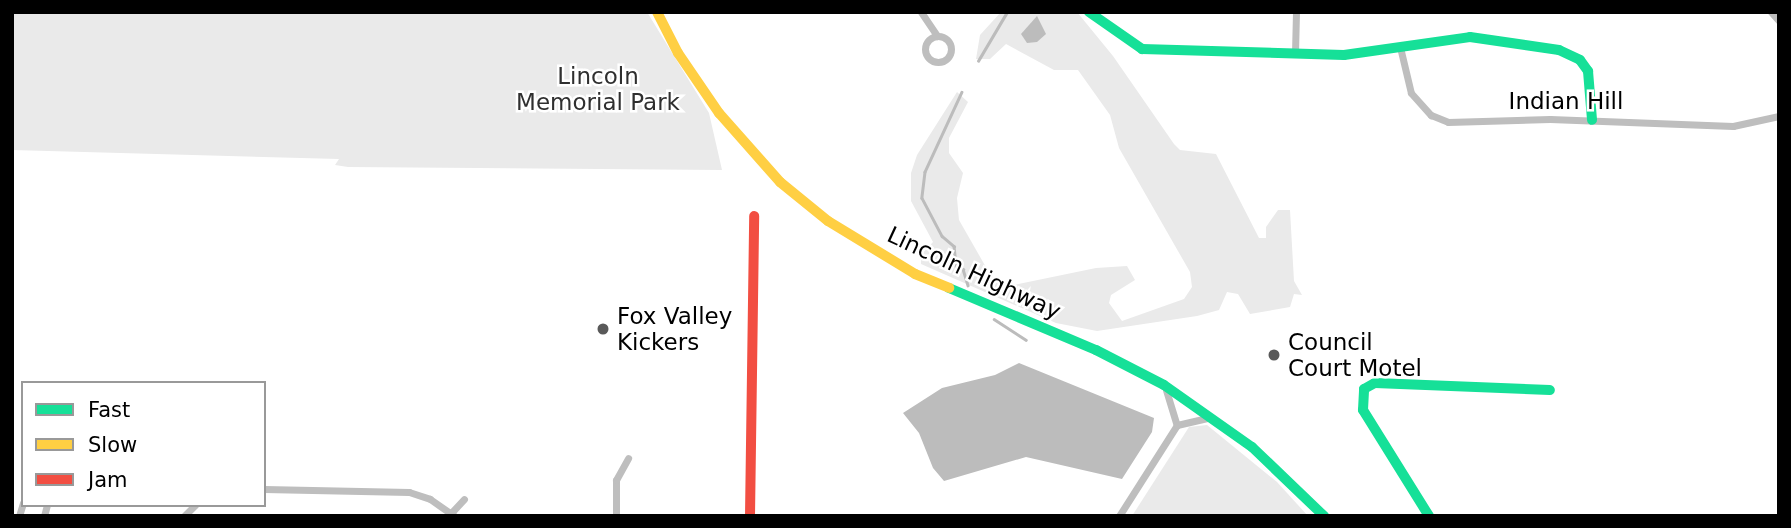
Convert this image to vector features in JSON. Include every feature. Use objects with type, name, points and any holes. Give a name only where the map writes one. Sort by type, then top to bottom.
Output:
[{"type":"street","name":"Lincoln Highway","points":[[657,12],[678,54],[719,113],[780,181],[828,221],[915,274],[1096,350],[1164,385],[1215,419],[1275,467],[1324,516]]},
{"type":"street","points":[[920,12],[937,36]]},
{"type":"street","points":[[1089,12],[1142,49],[1344,55],[1470,37],[1568,54],[1588,71],[1592,120]]},
{"type":"street","points":[[1295,53],[1296,12]]},
{"type":"street","points":[[1771,12],[1779,21]]},
{"type":"street","name":"Indian Hill","points":[[1400,47],[1411,93],[1439,119],[1592,120],[1733,126],[1779,116]]},
{"type":"street","points":[[750,516],[754,216]]},
{"type":"street","points":[[1429,516],[1363,410],[1364,389],[1376,383],[1550,390]]},
{"type":"street","points":[[1164,385],[1177,425]]},
{"type":"street","points":[[1119,516],[1177,425],[1215,419]]},
{"type":"street","points":[[616,516],[617,480],[628,458]]},
{"type":"street","points":[[266,488],[409,492],[452,514],[464,499]]},
{"type":"green space","name":"Lincoln Memorial Park","points":[[12,12],[647,12],[709,113],[722,170],[348,167],[335,165],[339,159],[12,150]]},
{"type":"green space","points":[[1001,12],[1077,12],[1113,56],[1174,144],[1180,150],[1216,154],[1259,238],[1266,238],[1266,227],[1278,210],[1290,210],[1294,281],[1302,295],[1294,294],[1290,307],[1250,314],[1238,294],[1227,292],[1219,310],[1197,316],[1097,331],[1056,323],[921,264],[921,255],[933,242],[911,201],[911,173],[917,155],[957,92],[968,102],[949,138],[949,153],[963,173],[957,198],[959,220],[991,276],[1014,285],[1096,268],[1127,266],[1135,280],[1111,295],[1109,303],[1122,321],[1184,299],[1192,287],[1190,272],[1119,148],[1110,115],[1078,70],[1054,70],[1006,44],[990,59],[976,59],[980,35]]},
{"type":"green space","points":[[1207,425],[1277,482],[1308,516],[1132,516],[1189,427]]},
{"type":"shaded area","points":[[1037,16],[1046,34],[1037,42],[1027,43],[1021,34]]},
{"type":"shaded area","points":[[1019,363],[1154,418],[1152,432],[1122,479],[1026,457],[944,481],[933,468],[919,433],[903,413],[942,388],[995,375]]},
{"type":"waterway","points":[[978,61],[1007,12]]},
{"type":"waterway","points":[[962,92],[925,172],[922,198],[942,236],[954,246],[956,266],[963,269],[968,285]]},
{"type":"waterway","points":[[994,319],[1026,340]]},
{"type":"traffic: fast","points":[[1089,12],[1142,49],[1344,55],[1470,37],[1559,50],[1580,60],[1588,71],[1592,120]]},
{"type":"traffic: fast","points":[[949,288],[1096,350],[1164,385],[1252,447],[1324,516]]},
{"type":"traffic: fast","points":[[1429,516],[1363,410],[1364,389],[1375,383],[1550,390]]},
{"type":"traffic: slow","points":[[657,12],[678,53],[719,113],[780,182],[828,221],[915,274],[949,288]]},
{"type":"traffic: jam","points":[[750,516],[754,216]]},
{"type":"place","name":"Fox Valley Kickers","points":[[603,329]]},
{"type":"place","name":"Council Court Motel","points":[[1274,355]]}]
